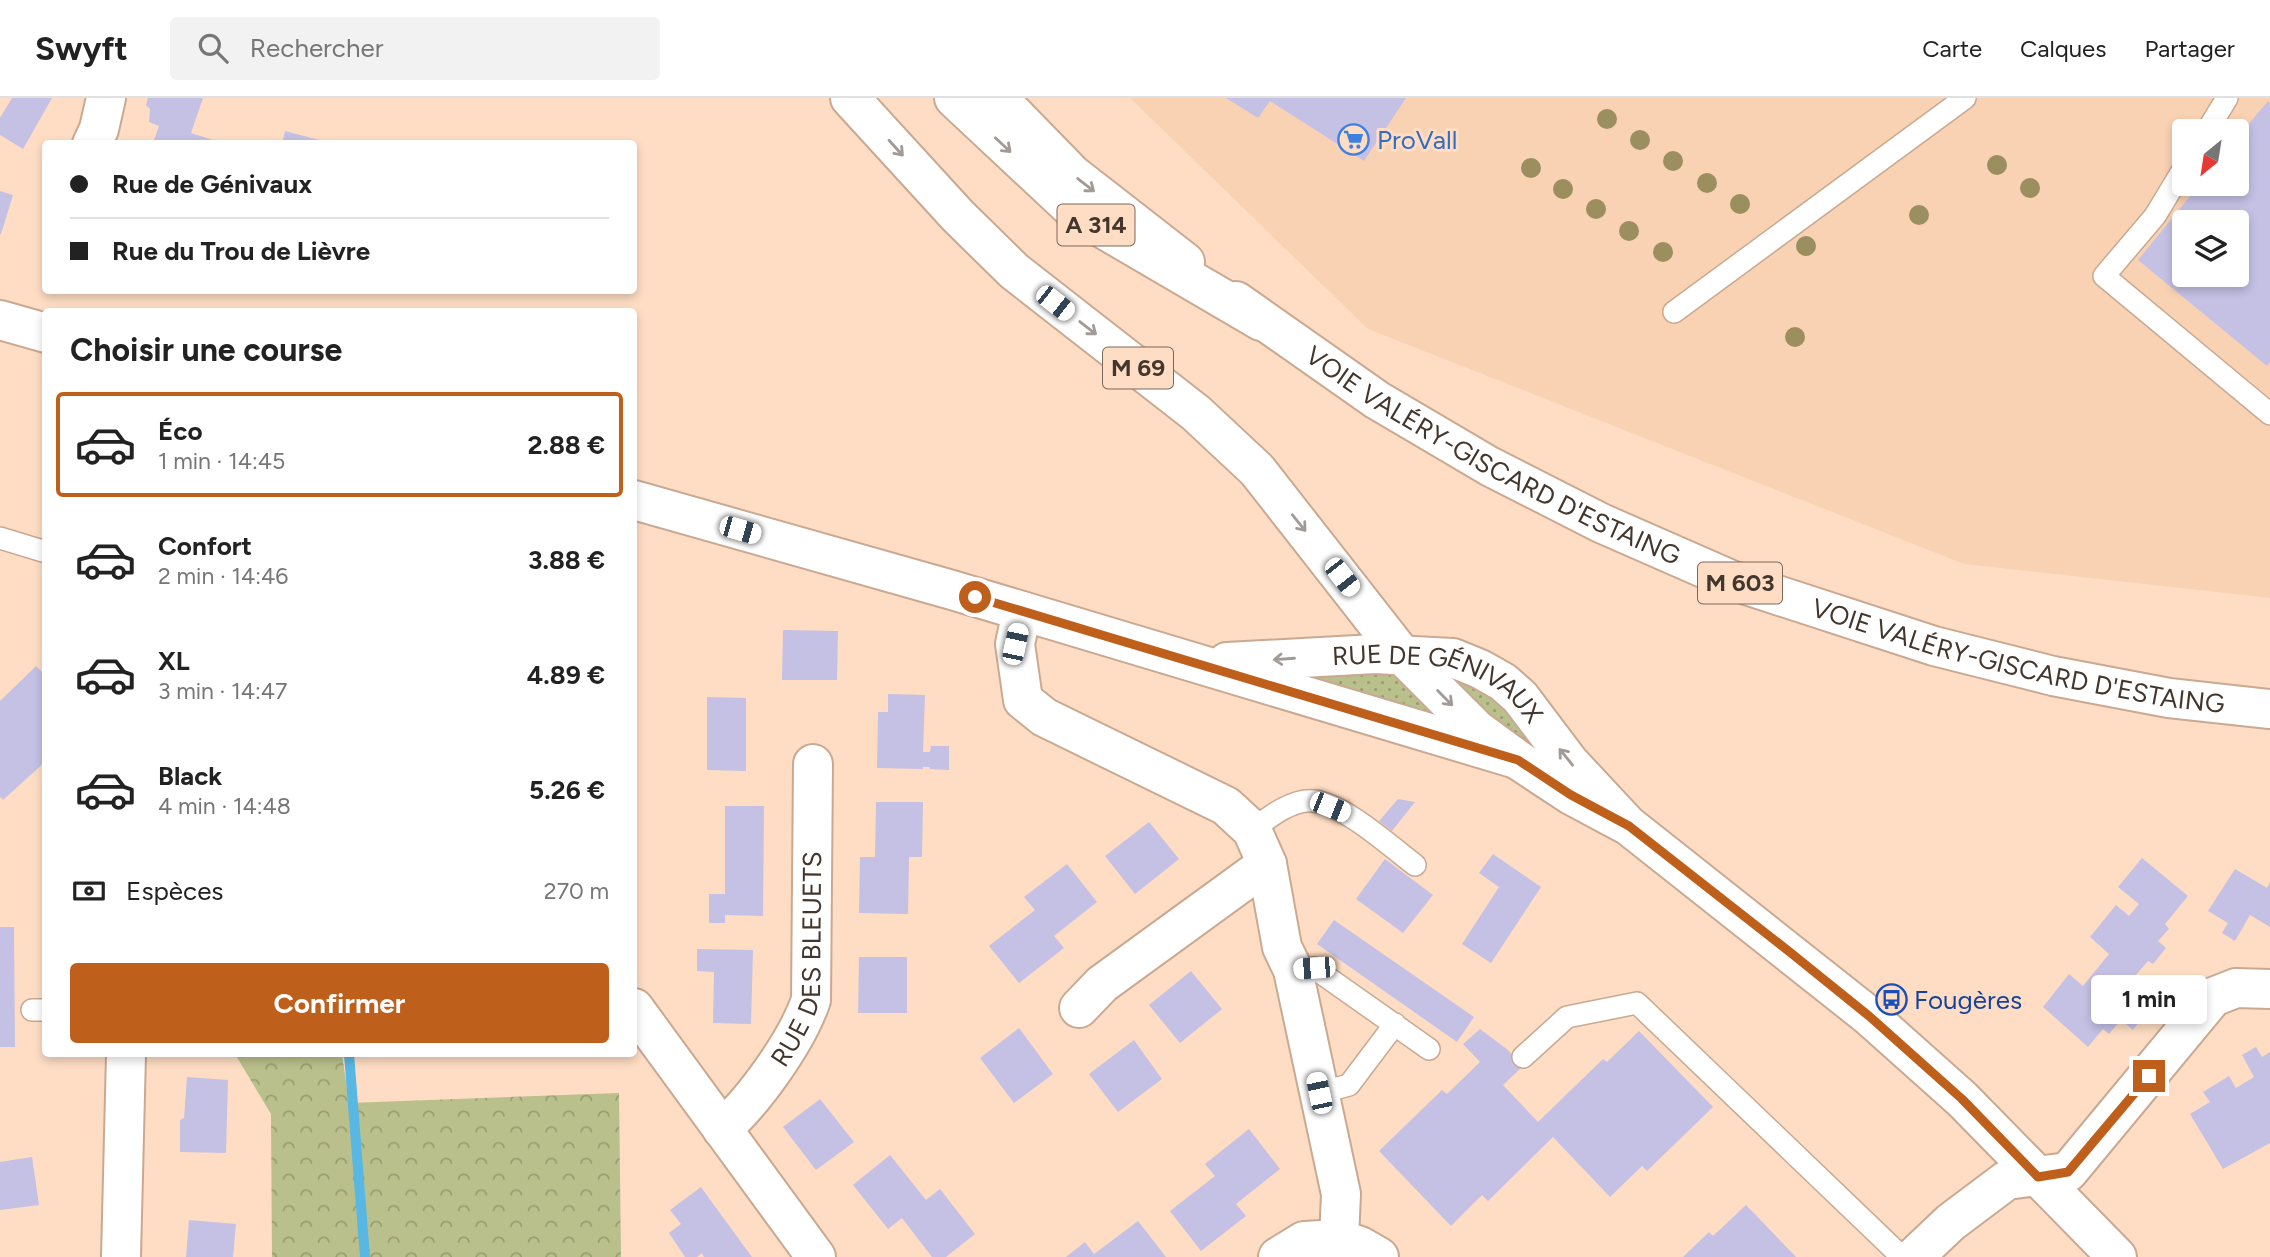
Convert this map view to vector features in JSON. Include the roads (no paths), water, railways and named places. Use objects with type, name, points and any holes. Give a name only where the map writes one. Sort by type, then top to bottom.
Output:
[{"type":"main road","points":[[94,140],[106,98]]},
{"type":"main road","name":"M 69","points":[[850,98],[958,216],[1014,271],[1196,413],[1257,470],[1401,654],[1476,729],[1518,760]]},
{"type":"main road","name":"A 314","points":[[954,98],[1078,214],[1261,321]]},
{"type":"main road","name":"VOIE VALÉRY-GISCARD D'ESTAING","points":[[998,98],[1072,174],[1261,321],[1377,400],[1489,466],[1601,523],[1731,580],[1934,646],[2053,676],[2169,698],[2270,709]]},
{"type":"main road","points":[[0,320],[42,332]]},
{"type":"main road","name":"RUE DE GÉNIVAUX","points":[[637,501],[1022,611],[1518,760],[1571,795],[1629,826]]},
{"type":"main road","points":[[1022,611],[1015,644],[1023,700],[1044,717],[1226,806],[1252,830],[1261,847],[1267,864],[1282,947],[1293,970],[1341,1194],[1339,1240]]},
{"type":"main road","name":"RUE DE GÉNIVAUX","points":[[1192,663],[1401,654],[1453,658],[1503,682],[1520,697],[1569,762],[1629,826],[1869,1016],[1962,1099],[2117,1257]]},
{"type":"main road","name":"RUE DES BLEUETS","points":[[722,1129],[752,1098],[803,1023],[811,1000],[813,764]]},
{"type":"main road","points":[[1079,1008],[1102,984],[1240,881],[1267,864]]},
{"type":"main road","points":[[1914,1257],[1951,1222],[2007,1180],[2068,1172],[2213,997],[2236,988],[2270,989]]},
{"type":"main road","points":[[637,1012],[816,1257]]},
{"type":"main road","points":[[121,1257],[126,1057]]},
{"type":"main road","points":[[1278,1257],[1304,1241],[1339,1240],[1360,1246],[1379,1257]]},
{"type":"lane","points":[[1674,312],[1965,98]]},
{"type":"lane","points":[[2214,119],[2227,98]]},
{"type":"lane","points":[[2172,188],[2155,216],[2104,276],[2270,414]]},
{"type":"lane","points":[[0,538],[42,551]]},
{"type":"lane","points":[[1252,830],[1280,808],[1314,801],[1346,814],[1415,865]]},
{"type":"lane","points":[[1293,970],[1314,968],[1430,1049]]},
{"type":"lane","points":[[1523,1058],[1567,1017],[1637,1003],[1902,1257]]},
{"type":"lane","points":[[1319,1093],[1349,1085],[1395,1024]]},
{"type":"waterway","points":[[349,1057],[365,1257]]},
{"type":"place","name":"ProVall","points":[[1354,140]]},
{"type":"place","name":"Fougères","points":[[1891,1000]]}]
